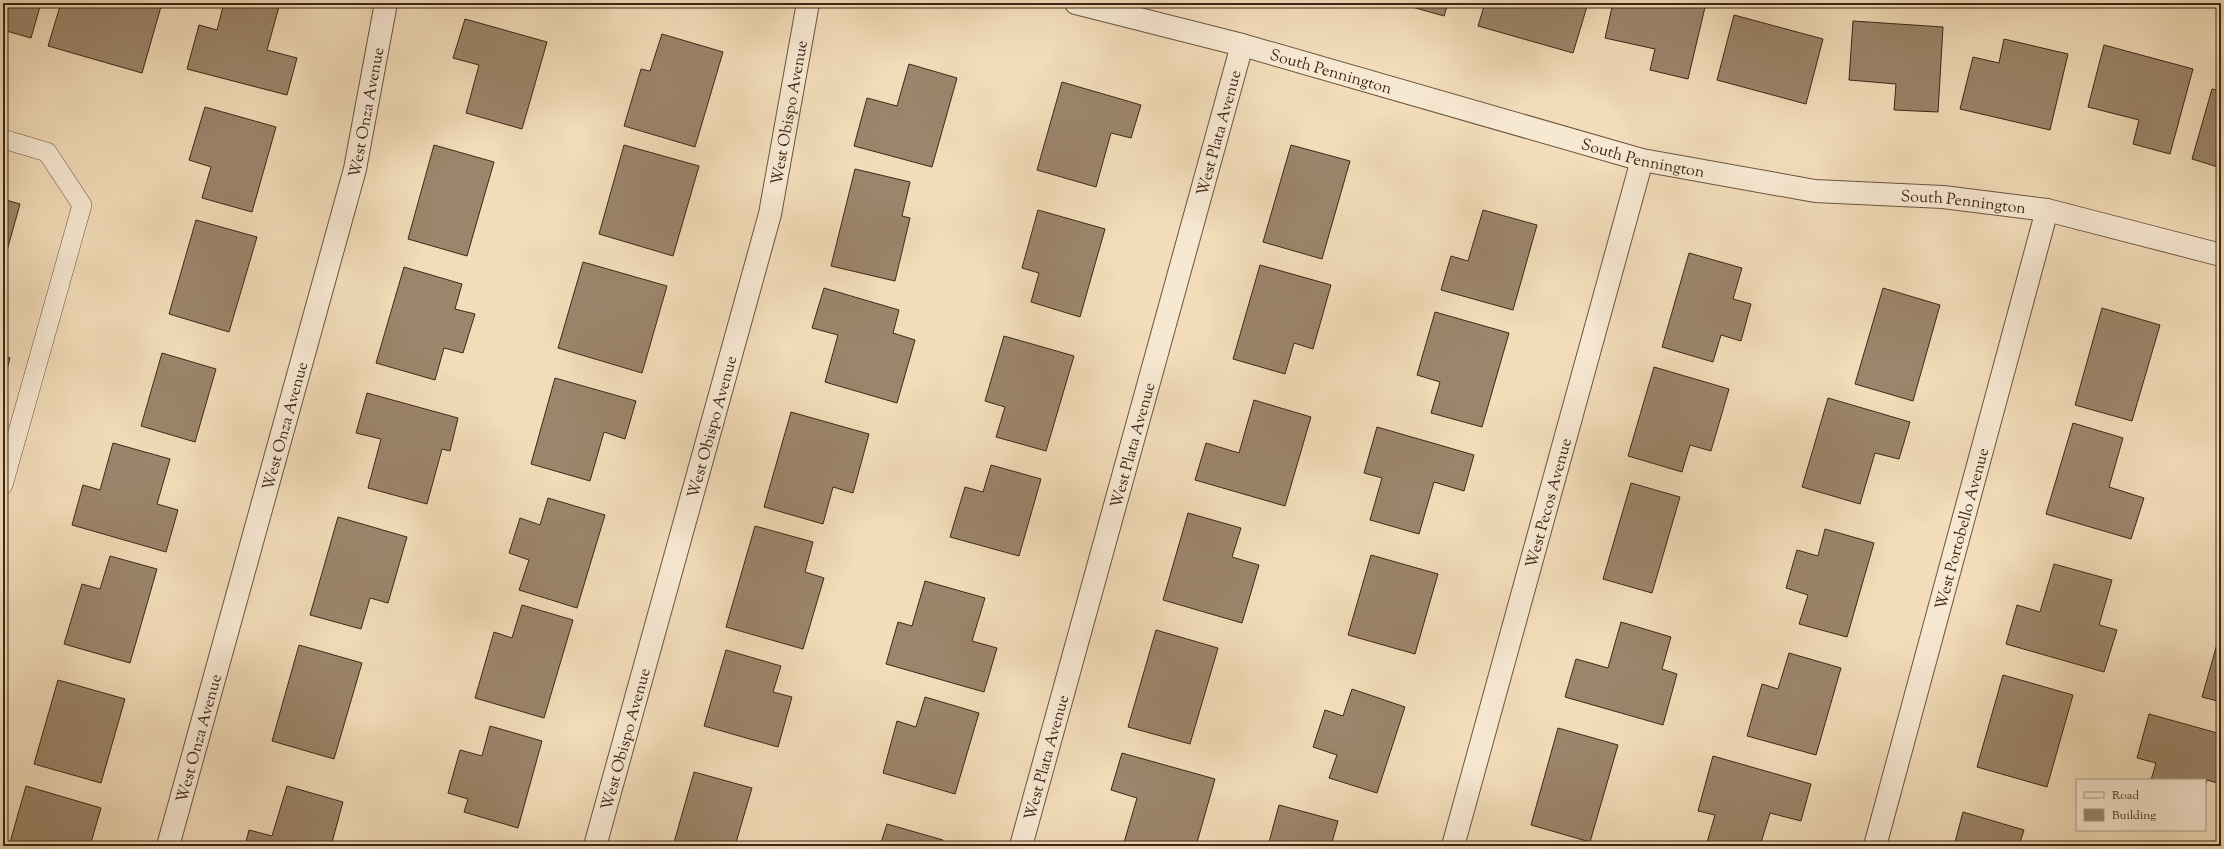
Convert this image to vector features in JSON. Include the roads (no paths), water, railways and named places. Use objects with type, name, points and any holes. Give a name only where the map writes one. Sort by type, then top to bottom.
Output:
[{"type":"street","name":"West Onza Avenue","points":[[168,846],[354,169],[386,3]]},
{"type":"street","name":"West Obispo Avenue","points":[[595,846],[770,214],[808,3]]},
{"type":"street","name":"South Pennington","points":[[1076,3],[1242,45],[1642,160],[1815,190],[1943,197],[2047,210],[2221,255]]},
{"type":"street","name":"West Plata Avenue","points":[[1021,846],[1242,45]]},
{"type":"street","name":"West Pecos Avenue","points":[[1453,846],[1642,160]]},
{"type":"street","name":"West Portobello Avenue","points":[[1875,846],[2047,210]]},
{"type":"lane","points":[[3,139],[47,152],[82,205],[3,485]]}]
